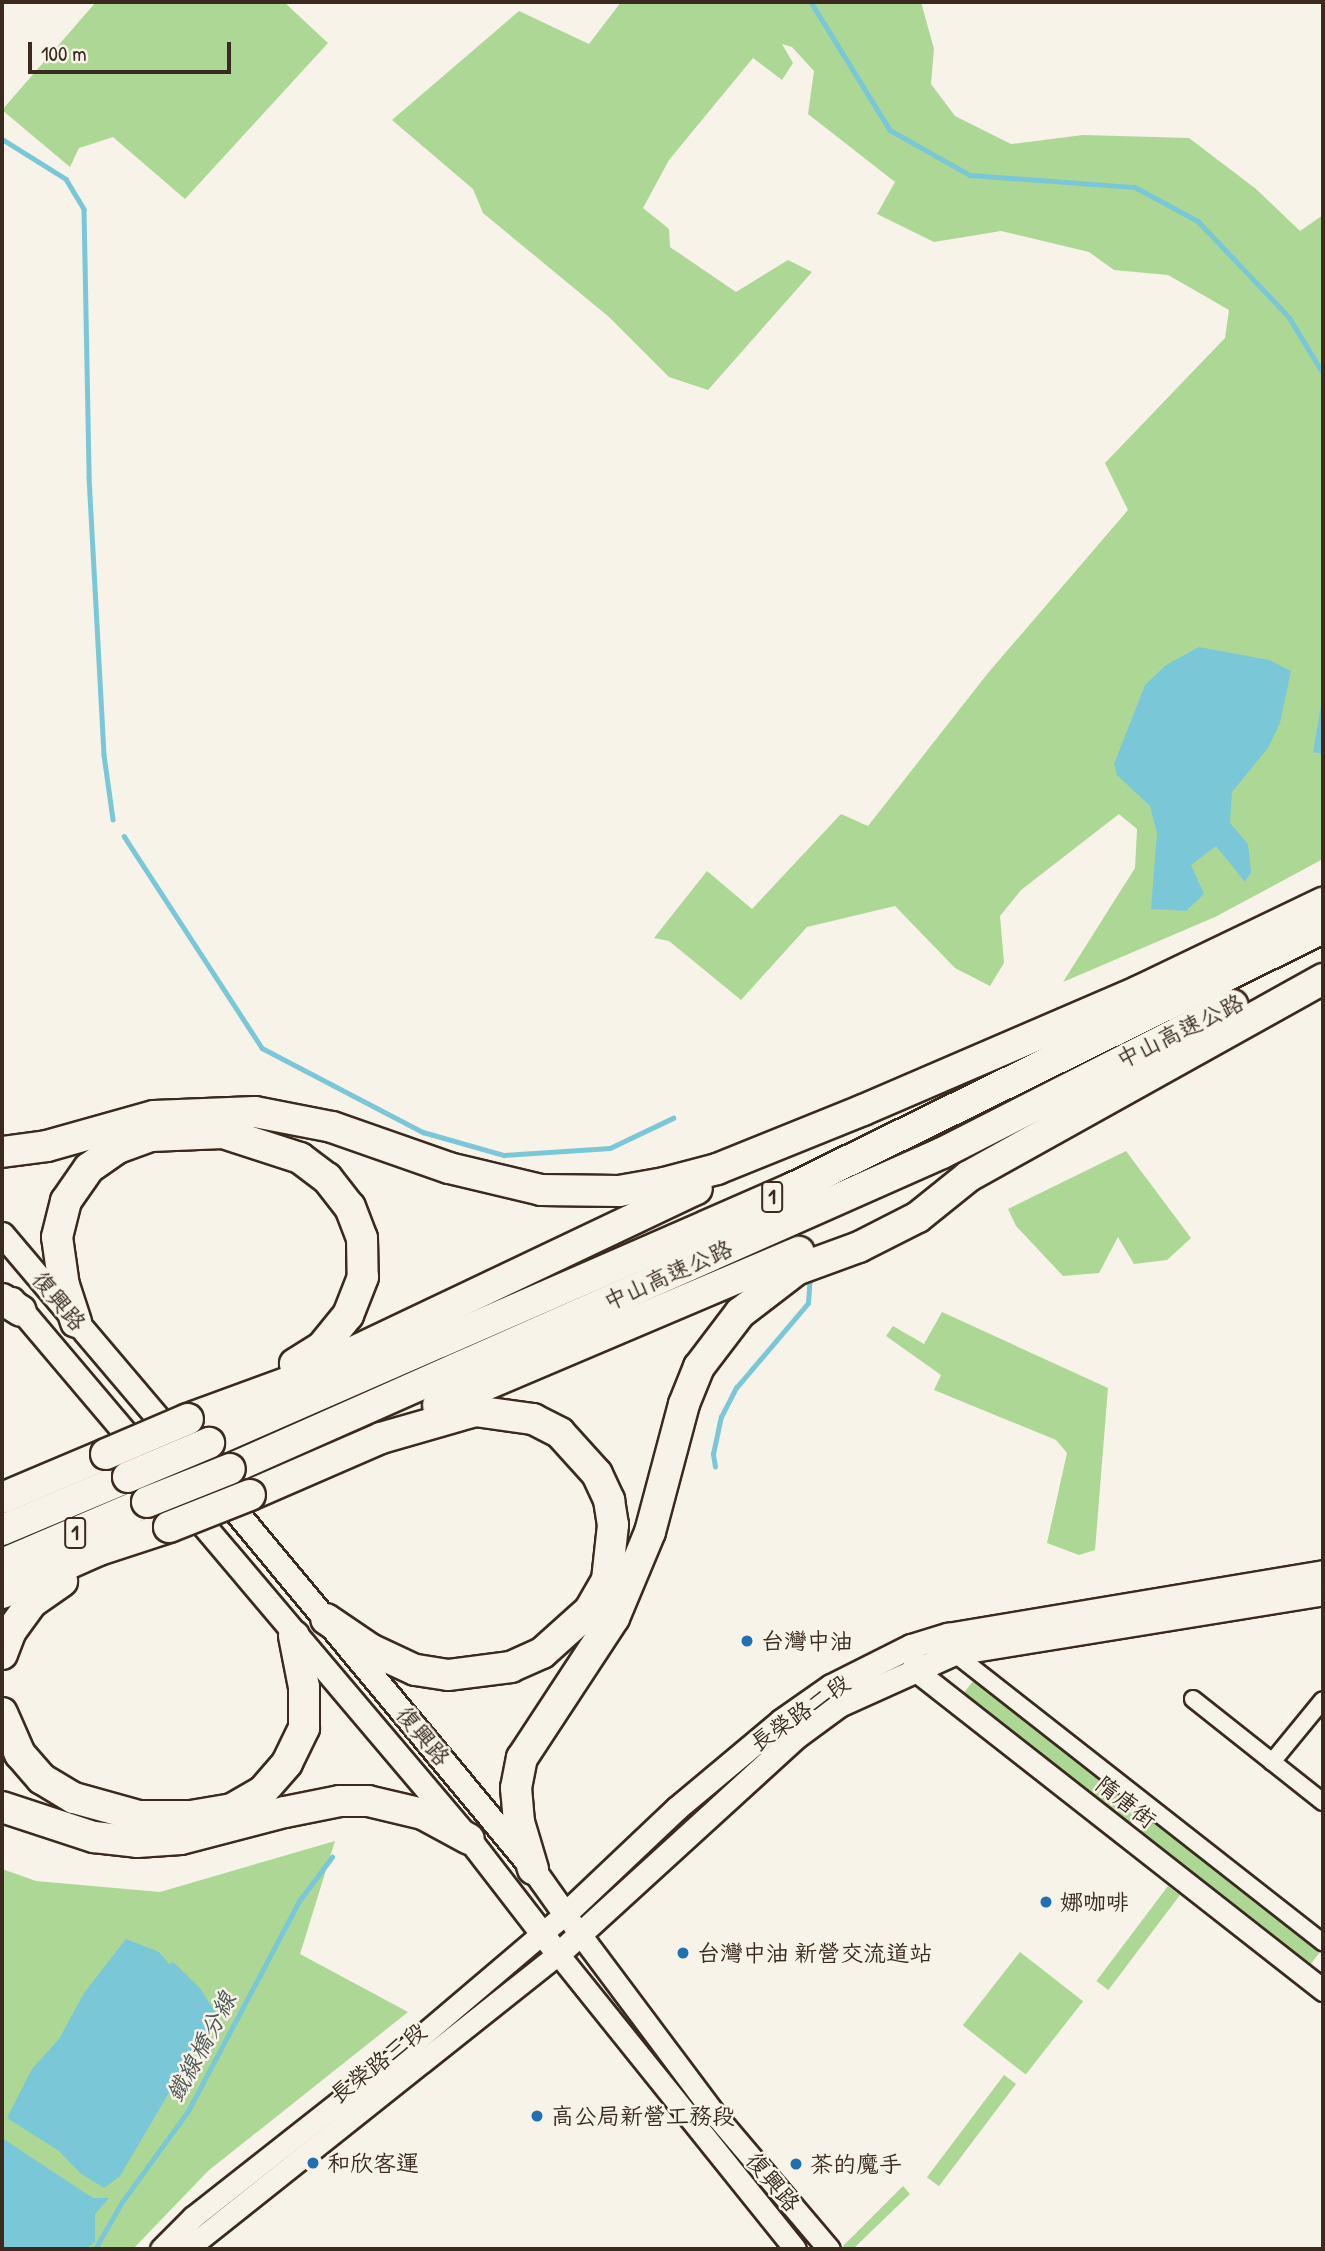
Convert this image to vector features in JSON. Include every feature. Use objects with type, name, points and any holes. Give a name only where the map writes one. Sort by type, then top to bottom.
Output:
[{"type":"highway","points":[[2,1152],[47,1146],[154,1116],[255,1112],[332,1127],[498,1183],[579,1193],[653,1185],[717,1169],[863,1110],[1139,991],[1323,903]]},
{"type":"highway","name":"中山高速公路","points":[[2,1531],[793,1188],[1323,928]]},
{"type":"highway","name":"中山高速公路","points":[[2,1564],[230,1469],[942,1153],[1323,960]]},
{"type":"highway","points":[[381,1438],[400,1423],[443,1403],[969,1177],[1323,979]]},
{"type":"highway","points":[[2,1498],[188,1419],[292,1381],[633,1217],[842,1125],[863,1110]]},
{"type":"highway","points":[[76,1322],[64,1286],[57,1237],[66,1201],[89,1168],[118,1148],[151,1136],[183,1132],[223,1133],[300,1158],[327,1178],[350,1207],[362,1238],[363,1277],[348,1315],[323,1347],[231,1402]]},
{"type":"highway","points":[[533,1869],[519,1822],[516,1788],[522,1758],[614,1618],[634,1574],[699,1367],[740,1312],[776,1284],[796,1270],[859,1247],[918,1217],[969,1177]]},
{"type":"highway","points":[[2,1654],[11,1630],[31,1603],[128,1544],[381,1438],[475,1410],[509,1412],[561,1433],[581,1451],[609,1500],[612,1552],[607,1580],[590,1610],[559,1641],[511,1667],[479,1674],[415,1670],[370,1649],[326,1619]]},
{"type":"highway","points":[[2,1593],[99,1550],[128,1544]]},
{"type":"highway","points":[[2,1713],[20,1754],[42,1779],[74,1798],[139,1816],[191,1816],[232,1809],[262,1792],[287,1763],[304,1728],[304,1687],[295,1636]]},
{"type":"highway","points":[[2,1807],[94,1837],[137,1842],[181,1839],[340,1801],[368,1801],[423,1814],[469,1839]]},
{"type":"main road","name":"復興路","points":[[2,1234],[533,1869],[565,1914]]},
{"type":"main road","name":"復興路","points":[[2,1287],[11,1305],[469,1839],[558,1954]]},
{"type":"main road","name":"長榮路二段","points":[[565,1914],[677,1808],[781,1721],[831,1686],[911,1647],[945,1646],[1296,1587],[1323,1572]]},
{"type":"main road","name":"長榮路二段","points":[[1296,1587],[1323,1593]]},
{"type":"main road","name":"長榮路二段","points":[[558,1954],[797,1736],[839,1705],[915,1670],[945,1646]]},
{"type":"street","name":"隋唐街","points":[[945,1646],[1323,1942]]},
{"type":"street","points":[[911,1647],[915,1670]]},
{"type":"street","name":"隋唐街","points":[[915,1670],[1323,1990]]},
{"type":"street","points":[[1193,1699],[1323,1802]]},
{"type":"street","points":[[1272,1762],[1323,1700]]},
{"type":"street","name":"長榮路二段","points":[[541,1934],[565,1914]]},
{"type":"street","name":"復興路","points":[[565,1914],[717,2117],[829,2249]]},
{"type":"street","name":"長榮路三段","points":[[187,2249],[223,2205],[541,1934]]},
{"type":"street","name":"復興路","points":[[558,1954],[795,2249]]},
{"type":"street","name":"長榮路三段","points":[[161,2249],[558,1954]]},
{"type":"green space","points":[[96,2],[284,2],[328,43],[185,199],[113,137],[79,148],[70,167],[2,110]]},
{"type":"green space","points":[[621,2],[921,2],[934,49],[931,84],[955,116],[1011,144],[1083,135],[1189,138],[1256,189],[1300,231],[1323,215],[1323,859],[1215,917],[1063,982],[1135,868],[1137,829],[1119,814],[1021,890],[1000,916],[1004,963],[990,986],[955,968],[895,906],[807,927],[741,1000],[669,941],[654,938],[707,871],[752,909],[841,814],[868,826],[988,673],[1128,510],[1105,463],[1225,338],[1229,310],[1168,275],[1114,270],[1089,252],[1001,231],[934,242],[877,214],[895,182],[808,114],[814,71],[792,47],[782,44],[793,63],[782,80],[753,58],[669,160],[643,208],[669,229],[670,247],[736,292],[788,260],[812,272],[708,390],[669,377],[609,317],[483,213],[473,189],[392,120],[519,11],[589,44]]},
{"type":"green space","points":[[1126,1151],[1191,1238],[1167,1260],[1134,1264],[1118,1237],[1099,1273],[1063,1276],[1016,1226],[1008,1209]]},
{"type":"green space","points":[[942,1312],[1108,1388],[1095,1550],[1079,1555],[1047,1543],[1067,1453],[1056,1440],[934,1390],[941,1375],[886,1336],[893,1326],[924,1344]]},
{"type":"green space","points":[[977,1676],[1144,1807],[1127,1829],[960,1698]]},
{"type":"green space","points":[[1153,1815],[1323,1948],[1311,1964],[1141,1831]]},
{"type":"green space","points":[[335,1841],[300,1954],[408,2012],[208,2171],[133,2249],[2,2249],[2,1869],[36,1881],[160,1892]]},
{"type":"green space","points":[[1168,1886],[1180,1895],[1108,1990],[1096,1981]]},
{"type":"green space","points":[[1020,1952],[1083,2001],[1026,2075],[963,2025]]},
{"type":"green space","points":[[1004,2075],[1016,2084],[939,2186],[927,2177]]},
{"type":"green space","points":[[903,2186],[910,2194],[853,2249],[846,2249],[843,2246]]},
{"type":"water","points":[[1199,647],[1269,660],[1291,671],[1280,723],[1268,748],[1232,792],[1230,823],[1248,844],[1251,872],[1245,882],[1216,846],[1191,865],[1204,894],[1186,911],[1151,909],[1157,833],[1150,806],[1117,775],[1114,764],[1145,685],[1166,665]]},
{"type":"water","points":[[1323,694],[1323,754],[1313,752]]},
{"type":"water","points":[[126,1939],[159,1952],[169,1964],[173,1962],[200,1988],[216,2013],[120,2176],[104,2188],[80,2173],[59,2151],[7,2118],[32,2069],[59,2039],[84,1993]]},
{"type":"water","points":[[2,2138],[93,2198],[109,2198],[95,2214],[95,2242],[86,2249],[2,2249]]},
{"type":"waterway","points":[[811,2],[890,130],[970,175],[1135,187],[1198,221],[1289,317],[1323,373]]},
{"type":"waterway","points":[[2,139],[66,179],[84,209],[89,477],[104,755],[113,819]]},
{"type":"waterway","points":[[124,836],[262,1048],[423,1132],[504,1155],[610,1148],[673,1118]]},
{"type":"waterway","points":[[715,1467],[713,1454],[721,1417],[736,1388],[808,1303],[810,1275]]},
{"type":"waterway","name":"鐵線橋分線","points":[[95,2249],[122,2202],[188,2111],[299,1901],[332,1857]]},
{"type":"place","name":"台灣中油","points":[[747,1641]]},
{"type":"place","name":"娜咖啡","points":[[1046,1902]]},
{"type":"place","name":"台灣中油 新營交流道站","points":[[683,1953]]},
{"type":"place","name":"高公局新營工務段","points":[[537,2116]]},
{"type":"place","name":"和欣客運","points":[[313,2163]]},
{"type":"place","name":"茶的魔手","points":[[796,2164]]}]
